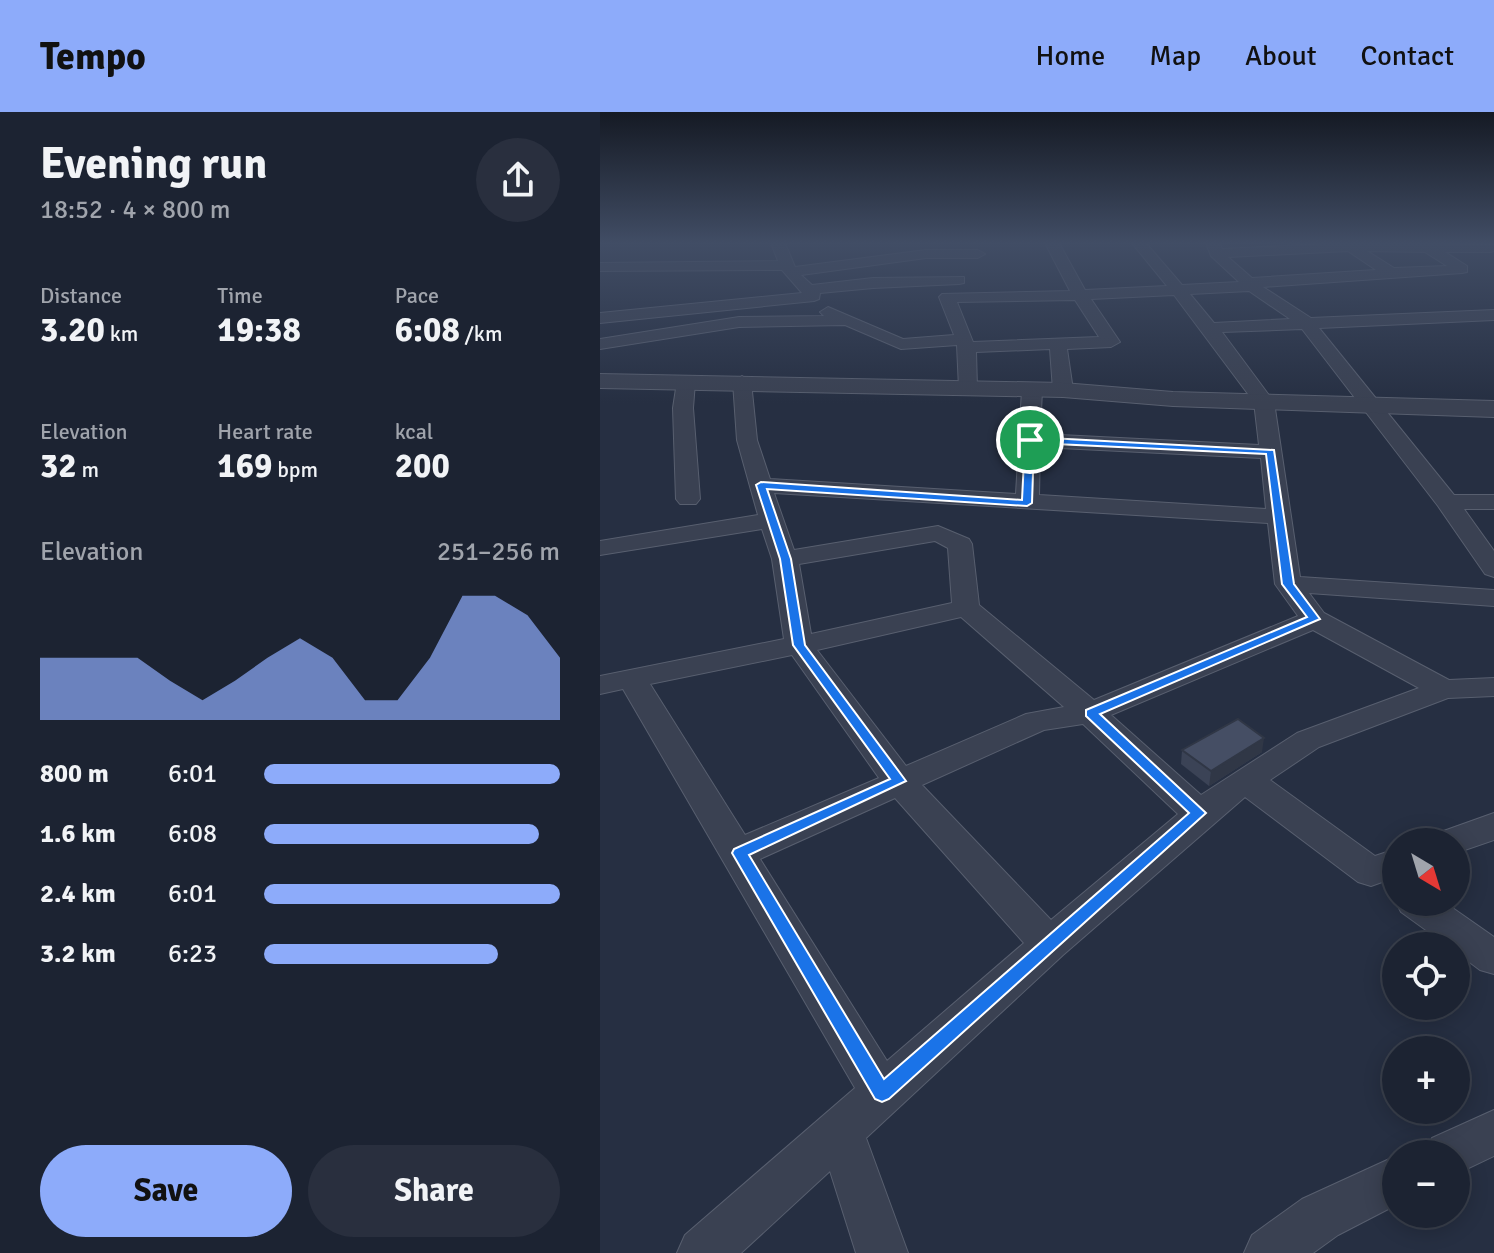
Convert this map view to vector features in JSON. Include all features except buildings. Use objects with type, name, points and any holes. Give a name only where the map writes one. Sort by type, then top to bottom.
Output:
[{"type":"street","points":[[600,318],[784,296]]},
{"type":"street","points":[[814,296],[825,311],[843,321],[901,344],[1111,342],[1081,296]]},
{"type":"street","points":[[947,297],[997,296]]},
{"type":"street","points":[[1182,296],[1210,328],[1264,402],[1288,584],[1314,619],[1444,689]]},
{"type":"street","points":[[1266,296],[1310,329],[1374,405],[1494,569]]},
{"type":"street","points":[[947,297],[962,316],[968,388]]},
{"type":"street","points":[[1060,313],[1091,312]]},
{"type":"street","points":[[1310,329],[1494,315]]},
{"type":"street","points":[[600,344],[739,322],[843,321]]},
{"type":"street","points":[[1210,328],[1494,332]]},
{"type":"street","points":[[1058,344],[1063,390]]},
{"type":"street","points":[[600,381],[1063,390],[1173,399],[1494,409]]},
{"type":"street","points":[[686,382],[683,408],[688,499]]},
{"type":"street","points":[[742,382],[747,440],[785,559],[799,645],[899,781],[1049,944]]},
{"type":"street","points":[[1027,503],[1032,390]]},
{"type":"street","points":[[1030,440],[1270,452]]},
{"type":"street","points":[[761,485],[1279,517]]},
{"type":"street","points":[[1447,502],[1494,502]]},
{"type":"street","points":[[600,548],[771,520]]},
{"type":"street","points":[[785,559],[938,533],[948,536],[960,544],[966,608],[1090,713],[1199,813]]},
{"type":"street","points":[[1288,584],[1494,598]]},
{"type":"street","points":[[882,1093],[739,853],[616,682],[966,608]]},
{"type":"street","points":[[739,853],[1037,721],[1090,713],[1314,619]]},
{"type":"street","points":[[703,1253],[1199,813],[1308,740],[1444,689],[1494,687]]},
{"type":"street","points":[[1246,780],[1382,871]]},
{"type":"street","points":[[1470,835],[1494,826]]},
{"type":"street","points":[[1435,916],[1494,958]]},
{"type":"street","points":[[840,1131],[882,1253]]},
{"type":"street","points":[[1470,1144],[1494,1132]]},
{"type":"street","points":[[1270,1253],[1320,1217],[1382,1187]]},
{"type":"route","points":[[1030,440],[1270,452],[1288,584],[1314,619],[1090,713],[1199,813],[882,1093],[739,853],[899,781],[799,645],[785,559],[761,485],[1027,503],[1030,440]]}]
